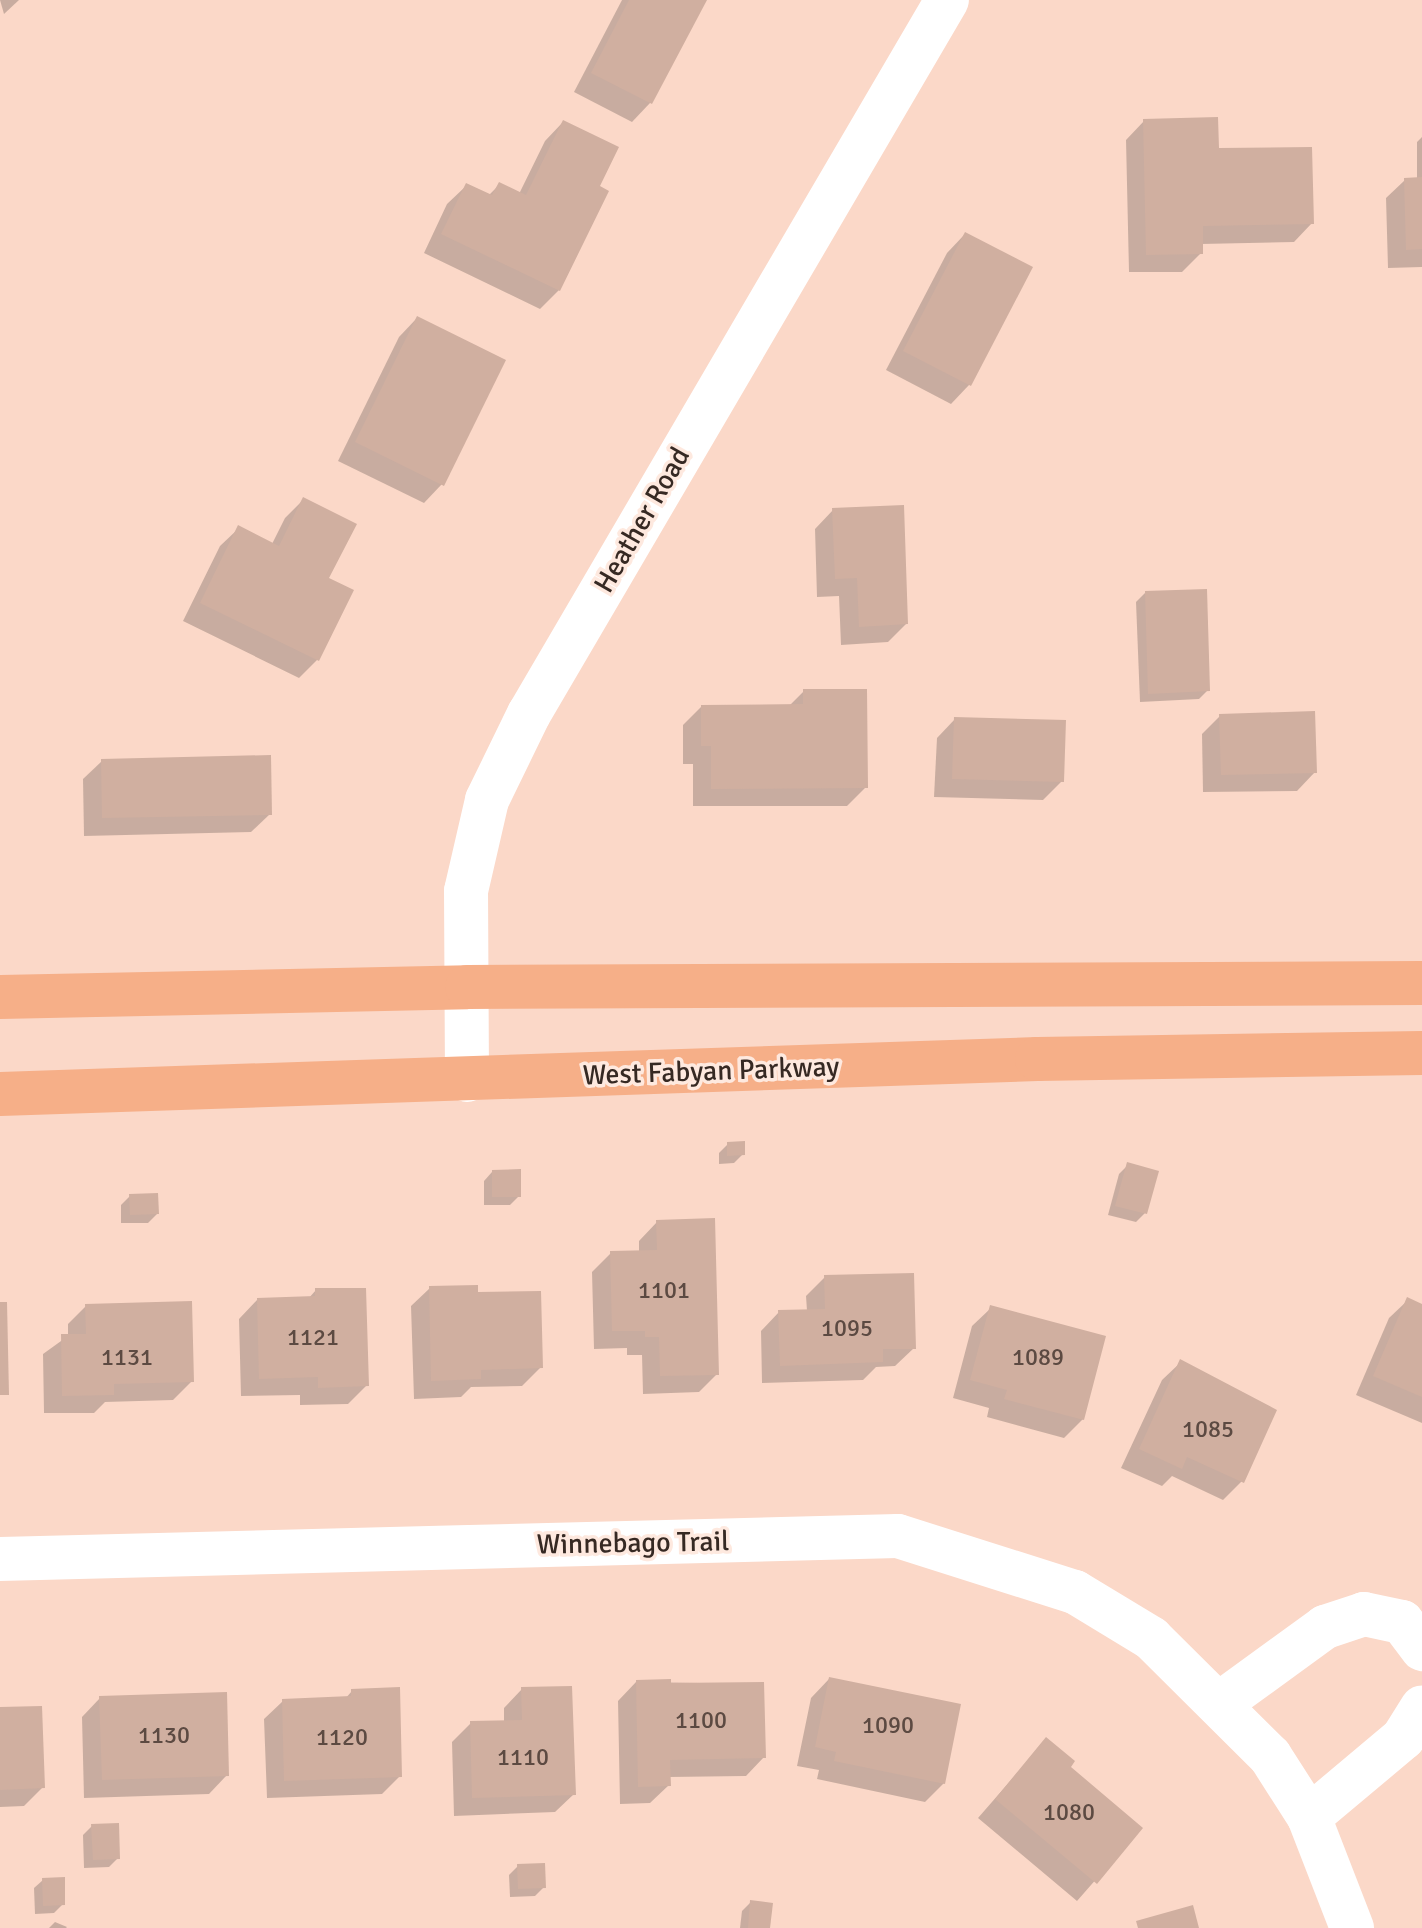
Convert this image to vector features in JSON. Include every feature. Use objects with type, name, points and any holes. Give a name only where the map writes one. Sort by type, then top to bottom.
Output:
[{"type":"main road","points":[[0,997],[467,987],[1422,983]]},
{"type":"main road","name":"West Fabyan Parkway","points":[[0,1094],[1037,1059],[1422,1053]]},
{"type":"street","name":"Heather Road","points":[[467,1080],[469,876],[487,800],[529,714],[947,0]]},
{"type":"street","name":"Winnebago Trail","points":[[0,1559],[898,1536],[1075,1592],[1151,1638],[1270,1756],[1309,1817],[1352,1928]]},
{"type":"street","points":[[1219,1704],[1325,1627],[1364,1614],[1402,1622],[1422,1649]]},
{"type":"street","points":[[1309,1817],[1403,1738],[1422,1708]]},
{"type":"building","points":[[629,0],[707,0],[652,104],[591,73]]},
{"type":"building","points":[[1218,117],[1219,148],[1312,147],[1314,224],[1203,226],[1203,254],[1146,255],[1143,119]]},
{"type":"building","points":[[563,120],[619,147],[600,186],[609,191],[560,291],[441,234],[466,183],[492,195],[499,182],[526,195]]},
{"type":"building","points":[[1422,177],[1422,249],[1406,250],[1404,178]]},
{"type":"building","points":[[965,232],[1033,267],[971,386],[903,351]]},
{"type":"building","points":[[417,316],[506,360],[444,486],[355,442]]},
{"type":"building","points":[[303,497],[357,524],[329,578],[354,590],[319,661],[200,603],[238,525],[279,546]]},
{"type":"building","points":[[904,505],[908,624],[859,627],[857,578],[835,579],[832,508]]},
{"type":"building","points":[[1207,589],[1210,691],[1148,694],[1145,591]]},
{"type":"building","points":[[803,689],[867,689],[868,788],[711,789],[711,746],[701,746],[701,705],[803,704]]},
{"type":"building","points":[[1315,711],[1317,773],[1221,775],[1219,714]]},
{"type":"building","points":[[954,717],[1066,720],[1064,782],[952,779]]},
{"type":"building","points":[[271,755],[272,815],[102,818],[101,759]]},
{"type":"building","points":[[745,1141],[745,1155],[727,1156],[727,1142]]},
{"type":"building","points":[[1127,1162],[1159,1171],[1147,1214],[1115,1206]]},
{"type":"building","points":[[521,1169],[521,1197],[492,1197],[492,1170]]},
{"type":"building","points":[[158,1193],[159,1214],[130,1215],[129,1194]]},
{"type":"building","points":[[715,1218],[719,1375],[660,1376],[659,1337],[645,1337],[645,1331],[612,1331],[610,1251],[657,1250],[656,1220]]},
{"type":"building","points":[[914,1273],[916,1349],[883,1349],[883,1362],[780,1366],[778,1310],[825,1309],[824,1275]]},
{"type":"building","points":[[478,1285],[478,1292],[541,1291],[543,1368],[481,1370],[481,1379],[431,1381],[429,1286]]},
{"type":"building","points":[[315,1288],[366,1288],[369,1386],[318,1388],[318,1377],[259,1379],[257,1298],[315,1296]]},
{"type":"building","points":[[1407,1297],[1422,1304],[1422,1397],[1373,1376]]},
{"type":"building","points":[[192,1301],[194,1382],[114,1384],[114,1395],[62,1396],[61,1334],[86,1334],[85,1304]]},
{"type":"building","points":[[0,1302],[7,1302],[9,1395],[0,1395]]},
{"type":"building","points":[[990,1305],[1106,1336],[1084,1420],[1004,1399],[1007,1390],[970,1380]]},
{"type":"building","points":[[1180,1359],[1277,1410],[1244,1483],[1187,1457],[1182,1469],[1139,1449]]},
{"type":"building","points":[[829,1677],[961,1704],[945,1784],[834,1761],[836,1752],[815,1747]]},
{"type":"building","points":[[671,1679],[671,1683],[764,1682],[766,1758],[670,1760],[671,1786],[638,1787],[636,1680]]},
{"type":"building","points":[[572,1686],[576,1795],[472,1798],[470,1721],[522,1720],[521,1687]]},
{"type":"building","points":[[400,1687],[402,1777],[284,1781],[282,1699],[351,1696],[351,1689]]},
{"type":"building","points":[[227,1692],[229,1776],[102,1780],[99,1696]]},
{"type":"building","points":[[42,1706],[45,1788],[0,1790],[0,1707]]},
{"type":"building","points":[[1046,1737],[1075,1761],[1071,1767],[1143,1828],[1097,1884],[995,1799]]},
{"type":"building","points":[[119,1823],[120,1859],[93,1860],[91,1824]]},
{"type":"building","points":[[545,1863],[546,1888],[518,1889],[517,1864]]},
{"type":"building","points":[[65,1877],[65,1905],[43,1906],[42,1878]]},
{"type":"building","points":[[750,1900],[773,1903],[770,1928],[748,1928]]},
{"type":"building","points":[[1193,1905],[1199,1928],[1138,1928],[1136,1921]]}]
